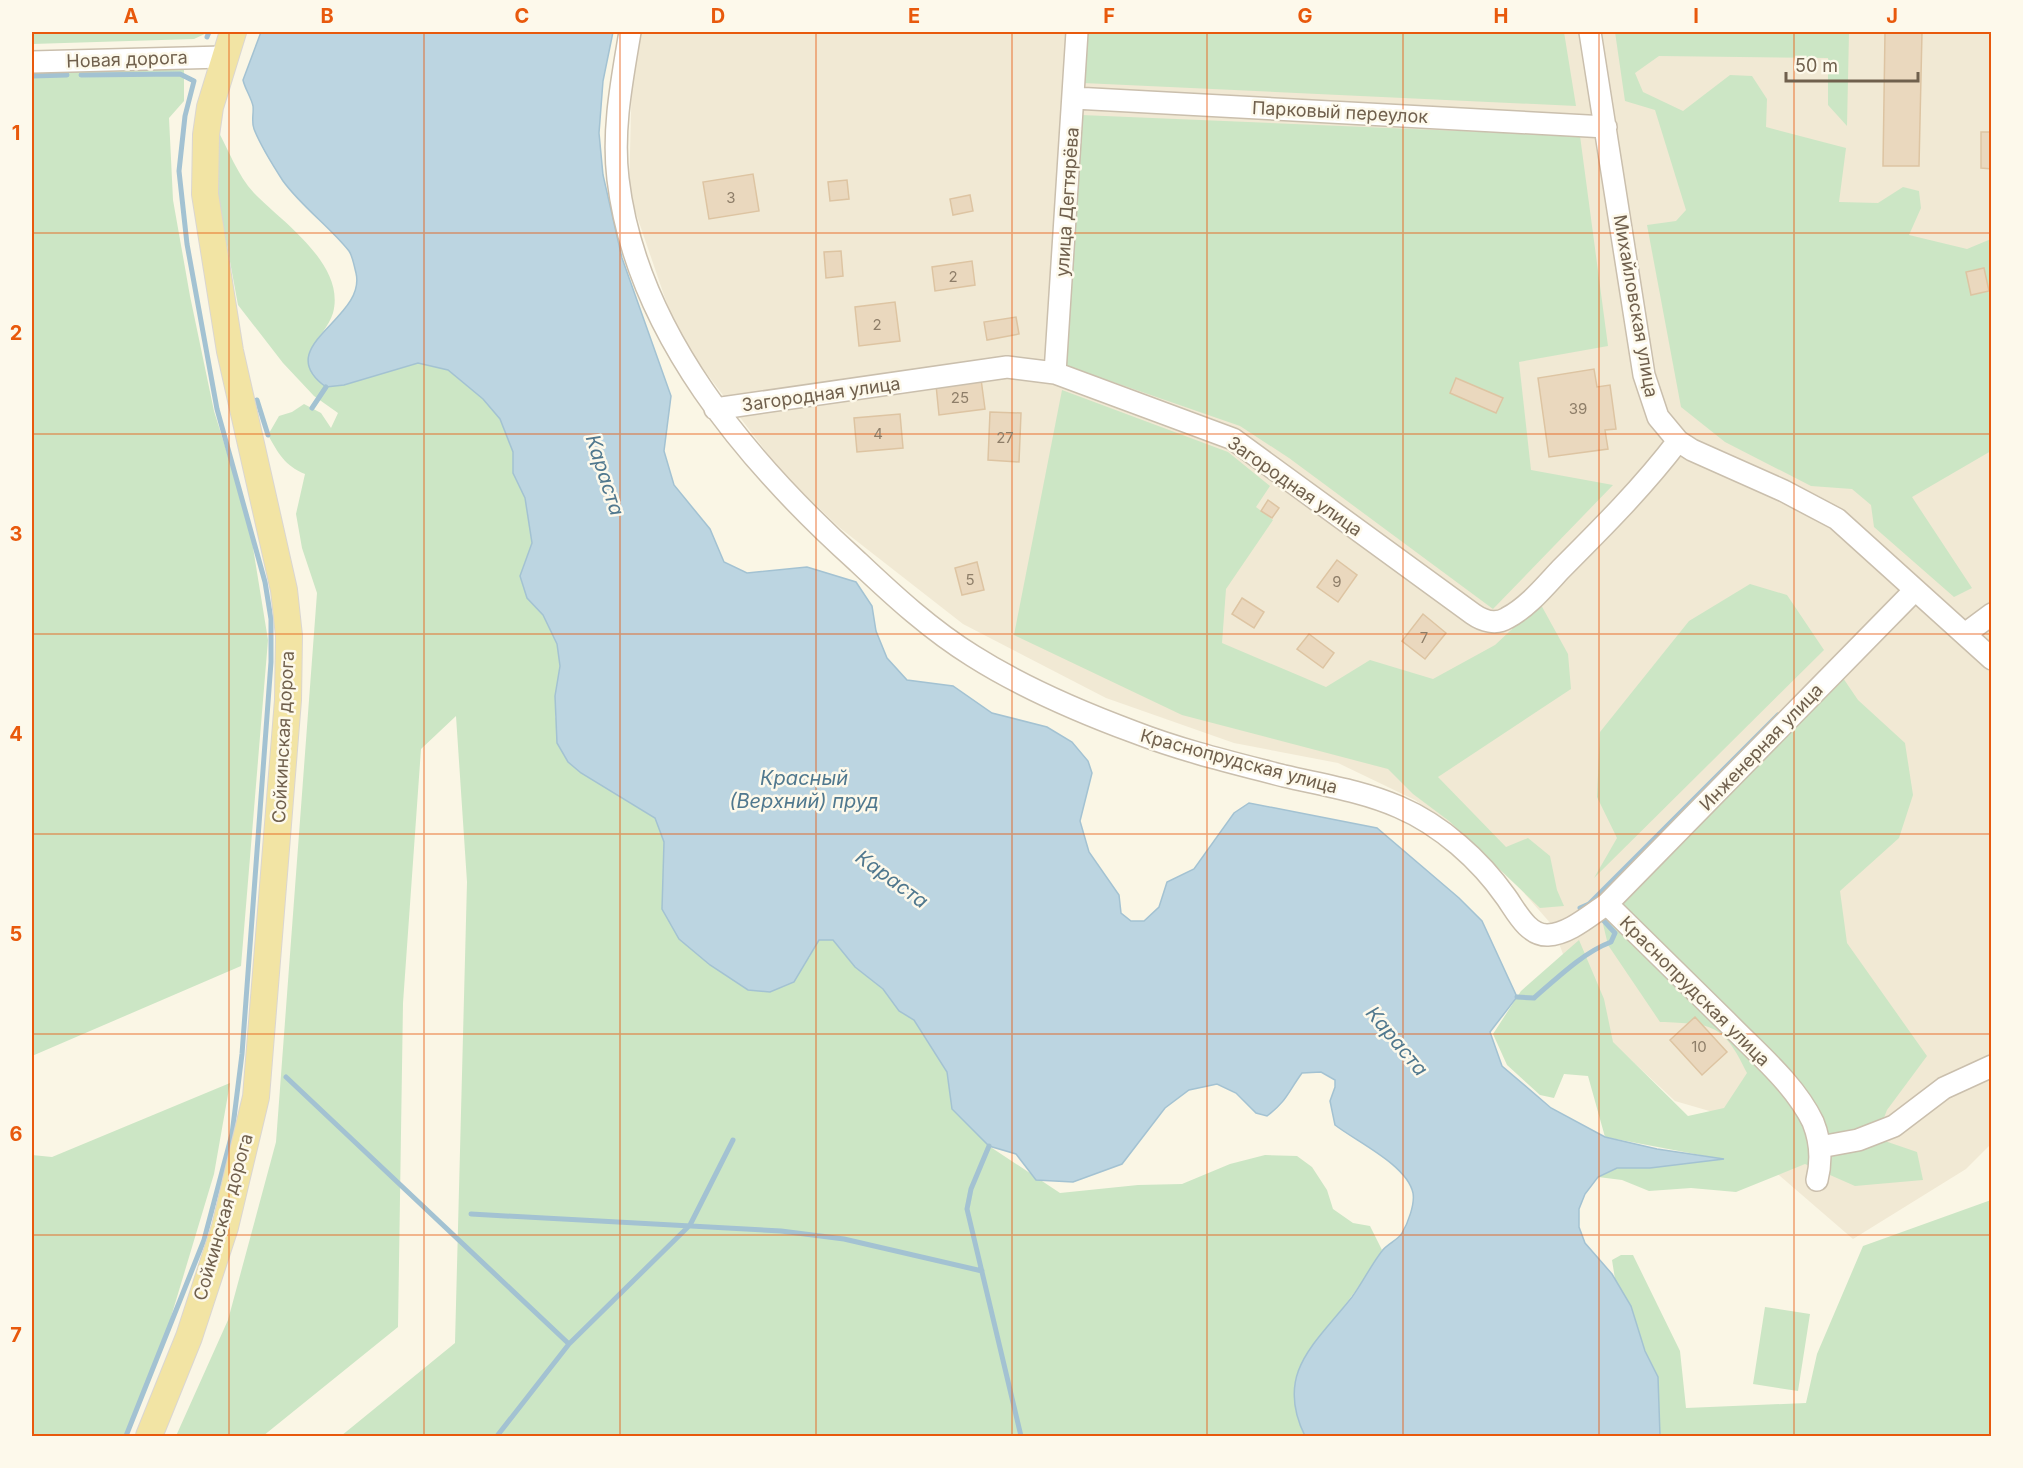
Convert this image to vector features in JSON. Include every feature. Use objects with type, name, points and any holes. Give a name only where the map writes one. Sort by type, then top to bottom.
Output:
[{"type":"main road","name":"Сойкинская дорога","points":[[149,1437],[189,1337],[225,1227],[256,1097],[288,700],[289,636],[284,590],[230,351],[205,194],[206,135],[223,57],[233,32]]},
{"type":"street","name":"Краснопрудская улица","points":[[630,32],[620,94],[617,134],[618,179],[632,244],[647,286],[684,359],[715,410],[781,489],[830,537],[918,617],[974,657],[1051,697],[1180,748],[1367,795],[1403,808],[1453,841],[1490,874],[1526,925],[1535,933],[1548,935],[1564,931],[1607,904],[1775,1070],[1802,1103],[1813,1124],[1820,1147],[1821,1163],[1817,1180]]},
{"type":"street","name":"улица Дегтярёва","points":[[1055,373],[1077,32]]},
{"type":"street","name":"Михайловская улица","points":[[1590,32],[1644,375],[1658,417],[1678,441],[1692,450],[1784,491],[1837,519],[1992,659]]},
{"type":"street","name":"Новая дорога","points":[[32,62],[223,57]]},
{"type":"street","name":"Парковый переулок","points":[[1074,98],[1606,127]]},
{"type":"street","name":"Загородная улица","points":[[715,410],[1007,367],[1055,373],[1233,438],[1473,614],[1482,620],[1493,622],[1506,620],[1527,604],[1588,542],[1678,441]]},
{"type":"street","name":"Инженерная улица","points":[[1607,904],[1915,590]]},
{"type":"street","points":[[1965,634],[1992,614]]},
{"type":"street","points":[[1820,1147],[1858,1140],[1894,1126],[1944,1088],[1992,1066]]},
{"type":"shaded area","points":[[633,32],[1991,32],[1991,1144],[1966,1169],[1853,1239],[1750,1150],[1730,1117],[1675,1101],[1588,1020],[1552,925],[1490,854],[1415,800],[1338,763],[1234,743],[1106,698],[963,624],[840,528],[783,474],[678,336],[629,193]]},
{"type":"green space","points":[[32,32],[209,32],[194,39],[32,44]]},
{"type":"green space","points":[[1087,32],[1564,32],[1576,106],[1083,83]]},
{"type":"green space","points":[[1615,32],[1849,32],[1847,126],[1828,105],[1828,58],[1659,56],[1635,73],[1643,92],[1683,111],[1730,75],[1752,76],[1767,99],[1766,127],[1846,148],[1839,202],[1878,203],[1903,187],[1919,191],[1921,208],[1909,235],[1967,249],[1991,239],[1991,451],[1912,497],[1972,588],[1954,597],[1874,527],[1871,505],[1852,489],[1811,486],[1725,442],[1681,407],[1647,225],[1676,221],[1686,210],[1655,110],[1625,101]]},
{"type":"green space","points":[[184,64],[184,101],[169,118],[173,200],[214,411],[249,523],[268,640],[241,966],[32,1056],[32,70]]},
{"type":"green space","points":[[1081,115],[1580,136],[1608,346],[1519,362],[1531,470],[1613,485],[1493,609],[1289,458],[1240,426],[1064,365]]},
{"type":"green space","points":[[217,129],[248,186],[309,246],[321,261],[330,278],[334,295],[333,313],[309,352],[344,385],[418,363],[448,370],[483,399],[500,419],[513,452],[513,473],[525,498],[532,543],[520,576],[527,598],[543,615],[557,644],[560,666],[555,717],[627,800],[655,818],[664,842],[662,909],[809,958],[819,939],[833,940],[855,967],[883,989],[899,1011],[914,1020],[947,1072],[952,1109],[989,1146],[1060,1193],[1138,1185],[1182,1184],[1230,1164],[1265,1155],[1297,1156],[1312,1167],[1327,1190],[1333,1209],[1353,1223],[1370,1226],[1382,1250],[1371,1269],[1311,1349],[1298,1374],[1294,1388],[1294,1402],[1305,1436],[341,1436],[455,1343],[467,882],[456,716],[421,749],[403,1003],[398,1327],[263,1436],[176,1436],[228,1320],[276,1142],[317,593],[302,548],[296,514],[305,474],[287,463],[268,435],[279,416],[292,412],[304,404],[321,413],[331,428],[338,413],[314,396],[283,363],[238,305],[217,191]]},
{"type":"green space","points":[[1062,390],[1228,452],[1270,486],[1256,507],[1273,520],[1226,589],[1222,643],[1326,687],[1370,660],[1433,679],[1495,645],[1540,603],[1568,654],[1571,689],[1438,777],[1506,847],[1528,838],[1550,856],[1557,890],[1564,906],[1540,908],[1449,821],[1413,794],[1388,769],[1182,715],[1014,635]]},
{"type":"green space","points":[[1750,584],[1787,595],[1824,650],[1594,878],[1617,838],[1597,797],[1600,732],[1689,621]]},
{"type":"green space","points":[[1843,678],[1858,700],[1905,743],[1913,795],[1899,838],[1840,891],[1847,943],[1927,1056],[1887,1110],[1876,1138],[1917,1152],[1923,1180],[1855,1186],[1805,1164],[1736,1192],[1691,1188],[1649,1191],[1622,1180],[1598,1177],[1617,1168],[1650,1168],[1721,1159],[1605,1137],[1588,1076],[1564,1074],[1554,1098],[1540,1095],[1507,1065],[1493,1034],[1521,991],[1579,940],[1604,999],[1613,1042],[1688,1116],[1724,1108],[1747,1073],[1731,1044],[1723,1035],[1704,1026],[1660,1022],[1608,945],[1603,924]]},
{"type":"green space","points":[[230,1083],[214,1174],[168,1327],[128,1436],[32,1436],[32,1155],[52,1157]]},
{"type":"green space","points":[[1991,1200],[1991,1436],[1660,1436],[1658,1379],[1645,1352],[1631,1307],[1615,1279],[1612,1260],[1621,1255],[1633,1255],[1680,1351],[1686,1408],[1806,1403],[1817,1354],[1863,1246]]},
{"type":"green space","points":[[1765,1307],[1810,1314],[1798,1391],[1753,1384]]},
{"type":"water","name":"Красный (Верхний) пруд","points":[[261,32],[613,32],[603,81],[599,133],[603,175],[622,258],[671,396],[664,451],[674,485],[710,529],[724,562],[747,573],[807,567],[856,582],[872,606],[876,631],[887,658],[907,680],[953,686],[992,713],[1047,727],[1072,742],[1088,761],[1092,773],[1080,821],[1089,852],[1119,895],[1121,913],[1131,921],[1144,921],[1159,907],[1167,882],[1194,869],[1234,813],[1249,803],[1377,828],[1459,898],[1482,921],[1517,997],[1490,1032],[1502,1066],[1551,1108],[1605,1137],[1657,1149],[1724,1159],[1650,1168],[1617,1168],[1598,1177],[1585,1194],[1579,1209],[1579,1227],[1585,1243],[1612,1274],[1631,1306],[1645,1351],[1658,1377],[1660,1436],[1305,1436],[1297,1414],[1294,1394],[1296,1377],[1303,1361],[1352,1297],[1382,1251],[1402,1233],[1413,1202],[1413,1193],[1409,1183],[1401,1173],[1380,1155],[1335,1125],[1330,1101],[1335,1080],[1321,1072],[1302,1073],[1283,1101],[1267,1116],[1256,1113],[1236,1093],[1217,1084],[1189,1090],[1165,1108],[1122,1164],[1073,1182],[1036,1180],[1016,1154],[989,1146],[952,1109],[947,1072],[914,1020],[899,1011],[883,989],[855,967],[833,940],[819,940],[794,982],[770,992],[748,990],[710,965],[679,939],[662,909],[664,842],[655,818],[581,773],[568,762],[557,743],[555,696],[560,666],[557,644],[543,615],[527,598],[520,576],[532,543],[525,498],[513,473],[513,452],[500,419],[483,399],[448,370],[418,363],[344,385],[326,387],[311,372],[308,358],[313,345],[348,304],[356,289],[356,273],[349,251],[283,181],[263,149],[254,129],[253,106],[243,80]]},
{"type":"building","points":[[1885,32],[1922,32],[1919,166],[1883,166]]},
{"type":"building","points":[[1981,132],[1992,132],[1992,169],[1981,168]]},
{"type":"building","points":[[753,174],[759,211],[709,219],[703,182]]},
{"type":"building","points":[[847,180],[849,199],[830,201],[828,182]]},
{"type":"building","points":[[970,195],[973,211],[953,215],[950,199]]},
{"type":"building","points":[[841,251],[843,276],[826,278],[824,252]]},
{"type":"building","points":[[972,261],[975,285],[935,291],[932,267]]},
{"type":"building","points":[[1984,268],[1989,291],[1971,295],[1966,272]]},
{"type":"building","points":[[895,302],[900,341],[859,346],[855,307]]},
{"type":"building","points":[[1016,317],[1019,334],[987,340],[984,322]]},
{"type":"building","points":[[1594,369],[1597,387],[1610,385],[1616,429],[1605,430],[1608,449],[1549,457],[1538,378]]},
{"type":"building","points":[[1456,378],[1503,398],[1496,413],[1450,393]]},
{"type":"building","points":[[981,379],[985,409],[939,415],[936,385]]},
{"type":"building","points":[[990,412],[1021,413],[1019,462],[988,460]]},
{"type":"building","points":[[900,414],[903,448],[857,452],[854,418]]},
{"type":"building","points":[[1268,500],[1279,508],[1272,518],[1261,511]]},
{"type":"building","points":[[1337,560],[1357,575],[1338,602],[1317,587]]},
{"type":"building","points":[[977,562],[984,590],[962,595],[955,568]]},
{"type":"building","points":[[1242,598],[1264,612],[1254,628],[1232,614]]},
{"type":"building","points":[[1423,614],[1446,633],[1425,659],[1402,641]]},
{"type":"building","points":[[1309,634],[1334,653],[1323,668],[1297,649]]},
{"type":"building","points":[[1695,1017],[1727,1052],[1702,1075],[1670,1040]]},
{"type":"waterway","points":[[207,37],[209,32]]},
{"type":"waterway","points":[[81,75],[180,74],[194,81],[185,116],[179,171],[187,244],[217,409],[265,582],[271,619],[271,662],[242,1054],[232,1134],[204,1240],[126,1436]]},
{"type":"waterway","points":[[32,76],[67,75]]},
{"type":"waterway","points":[[312,408],[326,387]]},
{"type":"waterway","points":[[257,400],[268,435]]},
{"type":"waterway","points":[[1580,908],[1589,904],[1778,715]]},
{"type":"waterway","points":[[1517,997],[1534,998],[1581,959],[1611,942],[1615,933],[1604,921]]},
{"type":"waterway","points":[[286,1077],[569,1344]]},
{"type":"waterway","points":[[497,1436],[569,1344],[690,1225],[733,1140]]},
{"type":"waterway","points":[[989,1146],[971,1189],[967,1209],[1021,1436]]},
{"type":"waterway","points":[[471,1214],[781,1231],[844,1239],[982,1271]]},
{"type":"water label","name":"Караста","points":[[605,475]]},
{"type":"water label","name":"Караста","points":[[892,879]]},
{"type":"water label","name":"Караста","points":[[1397,1041]]}]
